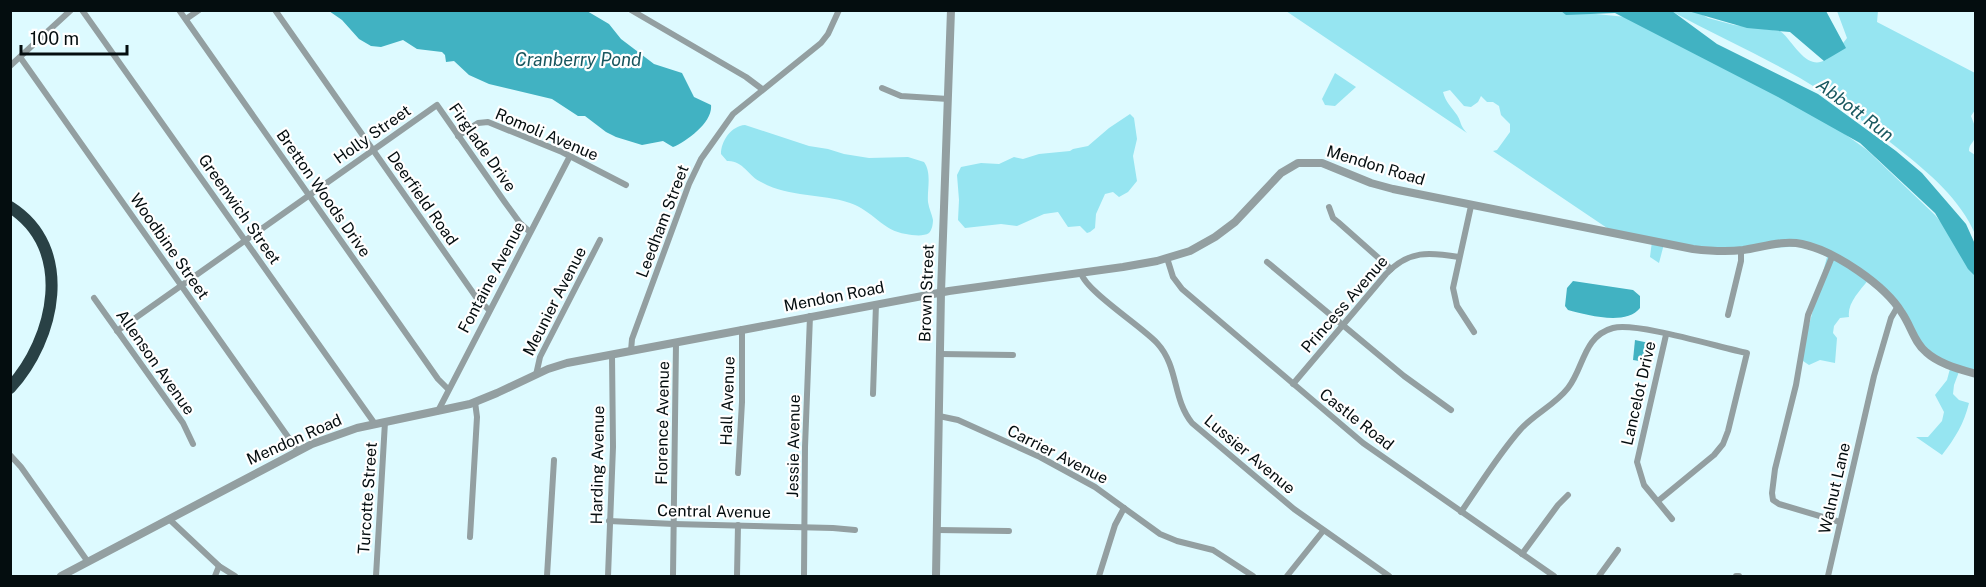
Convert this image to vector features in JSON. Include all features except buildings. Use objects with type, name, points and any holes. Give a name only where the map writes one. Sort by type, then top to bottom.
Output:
[{"type":"highway","points":[[10,207],[26,219],[40,236],[50,260],[52,282],[49,309],[39,344],[27,367],[10,388]]},
{"type":"street","points":[[10,66],[70,10]]},
{"type":"street","name":"Greenwich Street","points":[[82,10],[375,424]]},
{"type":"street","name":"Bretton Woods Drive","points":[[179,10],[438,379],[448,389]]},
{"type":"street","points":[[186,20],[199,10]]},
{"type":"street","name":"Deerfield Road","points":[[275,10],[476,297],[489,310]]},
{"type":"street","points":[[631,10],[746,77],[762,89]]},
{"type":"street","name":"Leedham Street","points":[[631,351],[632,339],[697,167],[733,114],[821,44],[839,10]]},
{"type":"street","name":"Brown Street","points":[[936,576],[941,292],[951,10]]},
{"type":"street","name":"Woodbine Street","points":[[20,57],[298,451]]},
{"type":"street","points":[[882,88],[901,96],[948,99]]},
{"type":"street","name":"Holly Street","points":[[117,331],[437,105]]},
{"type":"street","name":"Firglade Drive","points":[[437,105],[518,220],[530,232]]},
{"type":"street","name":"Romoli Avenue","points":[[458,136],[478,123],[486,122],[570,156],[626,185]]},
{"type":"street","name":"Fontaine Avenue","points":[[438,411],[570,156]]},
{"type":"street","name":"Mendon Road","points":[[61,576],[298,451],[342,432],[475,402],[560,365],[941,292],[1123,267],[1190,251],[1235,222],[1281,173],[1298,164],[1322,163],[1382,186],[1471,206],[1693,249],[1741,250],[1793,243],[1811,247],[1832,257],[1878,286],[1898,306],[1923,351],[1946,364],[1976,374]]},
{"type":"street","points":[[1471,206],[1453,294],[1463,318],[1473,332]]},
{"type":"street","points":[[1329,207],[1333,218],[1391,268]]},
{"type":"street","name":"Meunier Avenue","points":[[536,375],[540,357],[600,240]]},
{"type":"street","points":[[1728,315],[1741,261],[1741,250]]},
{"type":"street","name":"Princess Avenue","points":[[1293,384],[1391,268],[1403,260],[1425,253],[1459,257]]},
{"type":"street","points":[[1832,257],[1808,315],[1796,385],[1774,469],[1772,493],[1773,500],[1779,504],[1840,522]]},
{"type":"street","name":"Castle Road","points":[[1167,258],[1173,277],[1182,289],[1369,447],[1554,576]]},
{"type":"street","points":[[1267,262],[1404,376],[1451,410]]},
{"type":"street","name":"Lussier Avenue","points":[[1082,273],[1088,284],[1149,335],[1161,348],[1173,371],[1179,400],[1192,423],[1293,509],[1389,576]]},
{"type":"street","name":"Allenson Avenue","points":[[94,298],[183,423],[193,444]]},
{"type":"street","points":[[873,394],[876,304]]},
{"type":"street","name":"Walnut Lane","points":[[1828,576],[1867,405],[1891,318],[1898,306]]},
{"type":"street","name":"Jessie Avenue","points":[[804,576],[805,447],[810,316]]},
{"type":"street","points":[[1461,512],[1520,430],[1571,385],[1586,350],[1600,334],[1617,327],[1631,327],[1747,353],[1723,444],[1658,501]]},
{"type":"street","name":"Hall Avenue","points":[[738,473],[742,402],[742,329]]},
{"type":"street","name":"Lancelot Drive","points":[[1666,334],[1637,462],[1642,480],[1672,519]]},
{"type":"street","name":"Florence Avenue","points":[[673,576],[676,343]]},
{"type":"street","points":[[940,354],[1013,355]]},
{"type":"street","name":"Harding Avenue","points":[[608,576],[613,447],[612,355]]},
{"type":"street","points":[[470,537],[477,414],[475,402]]},
{"type":"street","name":"Carrier Avenue","points":[[939,416],[953,418],[1024,450],[1095,487],[1160,534],[1213,550],[1253,576]]},
{"type":"street","name":"Turcotte Street","points":[[375,576],[385,422]]},
{"type":"street","points":[[10,455],[21,467],[88,562]]},
{"type":"street","points":[[547,576],[554,460]]},
{"type":"street","points":[[1522,555],[1558,505],[1568,495]]},
{"type":"street","points":[[1099,576],[1115,525],[1124,508]]},
{"type":"street","points":[[169,519],[219,566],[235,576]]},
{"type":"street","name":"Central Avenue","points":[[609,521],[855,530]]},
{"type":"street","points":[[738,525],[738,576]]},
{"type":"street","points":[[937,530],[1009,531]]},
{"type":"street","points":[[1287,576],[1323,531]]},
{"type":"street","points":[[1599,576],[1618,549]]},
{"type":"street","points":[[215,576],[219,566]]},
{"type":"shaded area","points":[[1556,10],[1626,17],[1824,119],[1867,150],[1935,215],[1952,236],[1975,276],[1975,373],[1960,369],[1953,394],[1959,400],[1969,403],[1958,430],[1942,455],[1916,437],[1928,437],[1942,421],[1944,412],[1935,395],[1947,380],[1951,365],[1919,345],[1900,308],[1868,280],[1852,302],[1849,317],[1840,318],[1834,326],[1833,333],[1837,338],[1835,363],[1820,360],[1809,365],[1800,359],[1827,257],[1810,246],[1742,249],[1664,244],[1659,263],[1650,257],[1652,241],[1613,232],[1493,151],[1497,150],[1510,132],[1510,124],[1501,115],[1499,106],[1493,102],[1487,102],[1481,96],[1478,102],[1471,107],[1464,106],[1450,90],[1443,92],[1467,133],[1286,11]]},
{"type":"shaded area","points":[[1671,11],[1696,11],[1708,18],[1734,25],[1780,31],[1806,59],[1820,62],[1837,51],[1847,38],[1837,11],[1878,11],[1877,22],[1975,73],[1975,110],[1971,116],[1976,135],[1969,151],[1975,155],[1975,234],[1952,198],[1932,177],[1851,112],[1800,78]]},
{"type":"shaded area","points":[[1335,73],[1356,87],[1335,106],[1325,105],[1322,99]]},
{"type":"shaded area","points":[[1130,114],[1134,118],[1137,139],[1133,156],[1137,181],[1128,192],[1119,197],[1113,192],[1105,194],[1096,214],[1095,228],[1090,232],[1087,233],[1080,226],[1068,227],[1058,212],[1044,214],[1017,226],[1001,224],[965,228],[958,220],[957,175],[961,167],[981,163],[999,164],[1014,157],[1023,159],[1088,146]]},
{"type":"shaded area","points":[[745,125],[809,146],[844,154],[869,158],[908,157],[924,162],[928,171],[928,202],[933,220],[931,230],[921,235],[898,232],[850,203],[783,191],[761,182],[737,163],[727,161],[721,154],[723,144],[731,131]]},
{"type":"water","name":"Cranberry Pond","points":[[329,11],[587,11],[609,24],[621,39],[654,64],[682,73],[694,97],[711,105],[711,111],[698,130],[673,147],[663,141],[642,145],[606,132],[585,116],[578,116],[552,99],[489,84],[469,75],[454,61],[446,62],[442,52],[417,49],[403,40],[381,47],[371,46],[359,39],[342,20]]},
{"type":"water","points":[[1561,11],[1672,11],[1717,44],[1818,94],[1922,173],[1966,224],[1975,244],[1975,276],[1968,269],[1935,213],[1860,143],[1778,97],[1615,13],[1566,15]]},
{"type":"water","points":[[1688,11],[1826,11],[1846,48],[1824,61],[1790,32],[1747,28]]},
{"type":"water","points":[[1573,281],[1633,290],[1640,296],[1640,308],[1626,317],[1616,318],[1568,310],[1565,306],[1567,288]]},
{"type":"water","points":[[1635,340],[1649,343],[1649,353],[1645,362],[1633,360]]},
{"type":"water label","name":"Abbott Run","points":[[1855,110]]}]
